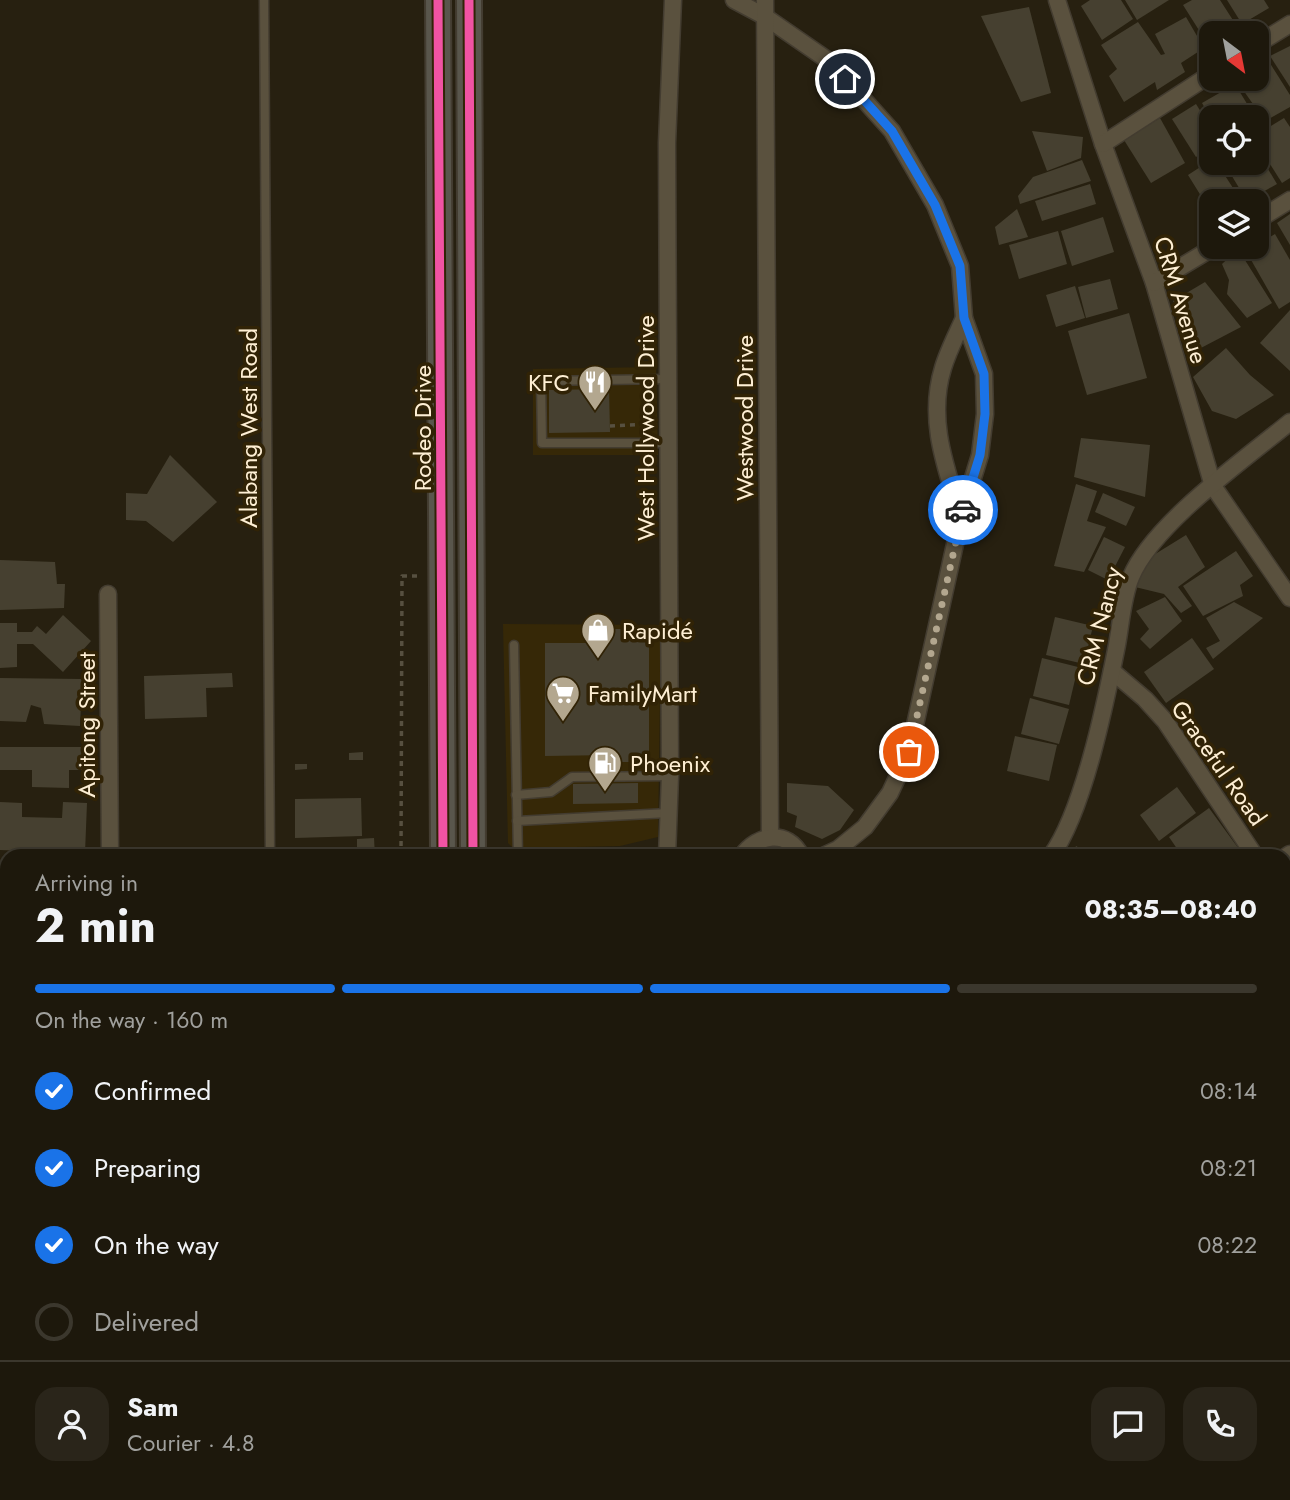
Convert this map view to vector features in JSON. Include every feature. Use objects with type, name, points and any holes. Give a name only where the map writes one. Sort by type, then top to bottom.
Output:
[{"type":"main road","name":"Rodeo Drive","points":[[438,0],[443,849]]},
{"type":"main road","name":"Rodeo Drive","points":[[469,0],[473,849]]},
{"type":"street","name":"West Hollywood Drive","points":[[667,849],[670,776],[667,143],[673,0]]},
{"type":"street","points":[[734,0],[765,8],[829,61],[892,131],[935,205],[960,266],[964,318],[984,374],[985,414],[980,455],[961,517],[909,752],[890,793],[865,827],[838,849]]},
{"type":"street","name":"CRM Avenue","points":[[1057,0],[1103,144],[1154,283],[1213,486],[1290,598]]},
{"type":"street","name":"Westwood Drive","points":[[765,8],[770,837]]},
{"type":"street","points":[[1269,37],[1290,24]]},
{"type":"street","points":[[1103,144],[1199,82]]},
{"type":"street","points":[[1269,213],[1290,200]]},
{"type":"street","points":[[1154,283],[1199,256]]},
{"type":"street","points":[[961,517],[936,428],[936,400],[943,367],[964,318]]},
{"type":"street","name":"CRM Nancy","points":[[1056,849],[1065,837],[1077,804],[1112,671],[1130,579],[1141,558],[1213,486],[1290,422]]},
{"type":"street","name":"Apitong Street","points":[[108,594],[110,849]]},
{"type":"street","name":"Graceful Road","points":[[1112,671],[1145,699],[1165,721],[1250,849]]},
{"type":"street","points":[[749,849],[758,840],[770,837],[792,843],[796,849]]},
{"type":"lane","name":"Alabang West Road","points":[[264,0],[270,849]]},
{"type":"lane","points":[[668,379],[541,381],[542,443],[668,443]]},
{"type":"lane","points":[[514,645],[518,849]]},
{"type":"lane","points":[[516,795],[551,792],[572,777],[670,776]]},
{"type":"lane","points":[[517,821],[668,813]]},
{"type":"path","points":[[610,426],[668,423]]},
{"type":"path","points":[[401,849],[402,576],[442,576]]},
{"type":"shaded area","name":"KFC","points":[[656,367],[658,455],[533,455],[533,369]]},
{"type":"shaded area","points":[[503,624],[661,625],[658,837],[620,846],[533,848],[512,847],[508,843]]},
{"type":"building","points":[[1090,0],[1121,0],[1133,19],[1102,40],[1081,6]]},
{"type":"building","points":[[1125,0],[1169,0],[1137,20]]},
{"type":"building","points":[[1192,0],[1220,0],[1234,21],[1199,21],[1199,30],[1183,5]]},
{"type":"building","points":[[1227,0],[1264,0],[1269,8],[1247,21],[1240,21]]},
{"type":"building","points":[[1029,7],[1051,93],[1021,102],[981,16]]},
{"type":"building","points":[[1186,17],[1199,39],[1199,51],[1181,63],[1185,72],[1157,90],[1155,82],[1124,102],[1109,76],[1117,69],[1101,45],[1138,22],[1161,55],[1165,54],[1155,34]]},
{"type":"building","points":[[1290,46],[1290,87],[1270,56]]},
{"type":"building","points":[[1269,62],[1290,95],[1290,107],[1269,119],[1269,105],[1254,105],[1244,91],[1269,91]]},
{"type":"building","points":[[1223,91],[1239,91],[1248,105],[1203,105],[1202,103]]},
{"type":"building","points":[[1196,104],[1199,109],[1199,155],[1196,157],[1172,119]]},
{"type":"building","points":[[1160,118],[1185,163],[1151,183],[1124,140]]},
{"type":"building","points":[[1284,118],[1290,127],[1290,178],[1282,183],[1269,162],[1269,127]]},
{"type":"building","points":[[1032,131],[1083,137],[1081,158],[1047,171]]},
{"type":"building","points":[[1082,160],[1091,181],[1020,204],[1018,196],[1033,177]]},
{"type":"building","points":[[1199,168],[1199,175],[1225,175],[1234,189],[1199,189],[1199,193],[1188,175]]},
{"type":"building","points":[[1269,171],[1277,184],[1268,189],[1240,189],[1231,175],[1269,175]]},
{"type":"building","points":[[1090,184],[1096,204],[1042,221],[1035,201]]},
{"type":"building","points":[[1017,209],[1028,237],[999,245],[995,227]]},
{"type":"building","points":[[1290,214],[1290,245],[1277,223]]},
{"type":"building","points":[[1103,217],[1114,252],[1072,266],[1061,231]]},
{"type":"building","points":[[1058,231],[1067,264],[1019,279],[1009,245]]},
{"type":"building","points":[[1275,234],[1290,260],[1290,302],[1279,309],[1251,259],[1269,259],[1269,238]]},
{"type":"building","points":[[1227,259],[1244,259],[1272,303],[1247,318],[1227,294],[1229,280],[1222,264]]},
{"type":"building","points":[[1110,279],[1118,309],[1086,318],[1078,287]]},
{"type":"building","points":[[1205,282],[1241,327],[1199,349],[1173,301]]},
{"type":"building","points":[[1075,286],[1085,318],[1056,327],[1046,295]]},
{"type":"building","points":[[1290,310],[1290,371],[1260,343]]},
{"type":"building","points":[[1129,313],[1147,378],[1087,395],[1068,331]]},
{"type":"building","points":[[1226,348],[1250,375],[1274,395],[1236,419],[1212,411],[1193,377]]},
{"type":"building","points":[[609,389],[610,432],[549,433],[549,390]]},
{"type":"building","points":[[1081,438],[1150,445],[1145,497],[1074,477]]},
{"type":"building","points":[[170,455],[217,502],[173,542],[146,521],[126,520],[126,493],[147,494]]},
{"type":"building","points":[[1076,484],[1097,491],[1087,521],[1106,527],[1084,572],[1054,566]]},
{"type":"building","points":[[1103,493],[1135,507],[1126,526],[1095,512]]},
{"type":"building","points":[[1186,535],[1205,567],[1178,587],[1192,606],[1181,613],[1164,594],[1135,587],[1152,556]]},
{"type":"building","points":[[1104,537],[1125,547],[1108,580],[1088,570]]},
{"type":"building","points":[[1236,551],[1253,576],[1240,585],[1243,596],[1203,616],[1183,586]]},
{"type":"building","points":[[0,560],[55,562],[57,584],[65,584],[64,608],[0,610]]},
{"type":"building","points":[[1165,597],[1182,621],[1150,649],[1140,639],[1149,629],[1136,611]]},
{"type":"building","points":[[1234,602],[1263,618],[1213,659],[1206,648],[1220,641],[1206,618]]},
{"type":"building","points":[[63,615],[91,641],[63,672],[33,644],[17,644],[17,667],[0,668],[0,623],[17,623],[17,632],[32,632],[37,626],[46,634]]},
{"type":"building","points":[[1055,617],[1093,626],[1084,664],[1046,655]]},
{"type":"building","points":[[612,629],[649,629],[649,762],[612,762],[612,755],[545,756],[545,643],[607,643],[606,637],[612,637]]},
{"type":"building","points":[[1192,638],[1214,669],[1166,703],[1144,672]]},
{"type":"building","points":[[1042,658],[1078,667],[1069,705],[1033,696]]},
{"type":"building","points":[[232,673],[233,687],[206,688],[207,717],[145,719],[144,676]]},
{"type":"building","points":[[0,678],[82,679],[80,726],[44,724],[41,708],[31,705],[26,722],[0,721]]},
{"type":"building","points":[[1030,698],[1069,709],[1059,744],[1021,734]]},
{"type":"building","points":[[1015,736],[1057,745],[1049,781],[1007,771]]},
{"type":"building","points":[[0,747],[82,747],[82,770],[69,770],[69,788],[32,787],[32,770],[0,770]]},
{"type":"building","points":[[363,752],[363,760],[349,760],[349,753]]},
{"type":"building","points":[[295,764],[307,764],[307,769],[295,770]]},
{"type":"building","name":"Phoenix","points":[[638,783],[638,803],[573,804],[573,784]]},
{"type":"building","points":[[787,783],[828,786],[854,810],[840,830],[822,839],[795,827],[797,816],[787,812]]},
{"type":"building","points":[[1177,787],[1196,813],[1159,841],[1140,815]]},
{"type":"building","points":[[361,798],[362,836],[295,838],[295,799]]},
{"type":"building","points":[[0,802],[22,803],[22,817],[62,818],[63,802],[87,803],[85,849],[0,849]]},
{"type":"building","points":[[1209,808],[1239,849],[1177,849],[1169,837]]},
{"type":"building","points":[[374,838],[375,849],[357,849],[357,839]]},
{"type":"cycle path","points":[[438,0],[443,849]]},
{"type":"cycle path","points":[[469,0],[473,849]]},
{"type":"way so far","points":[[909,752],[963,510]]},
{"type":"place","name":"KFC","points":[[595,412]]},
{"type":"place","name":"Rapidé","points":[[598,660]]},
{"type":"place","name":"FamilyMart","points":[[563,723]]},
{"type":"place","name":"Phoenix","points":[[605,793]]},
{"type":"route","points":[[845,79],[892,131],[935,205],[960,266],[964,318],[984,374],[985,414],[980,455],[963,510]]}]
